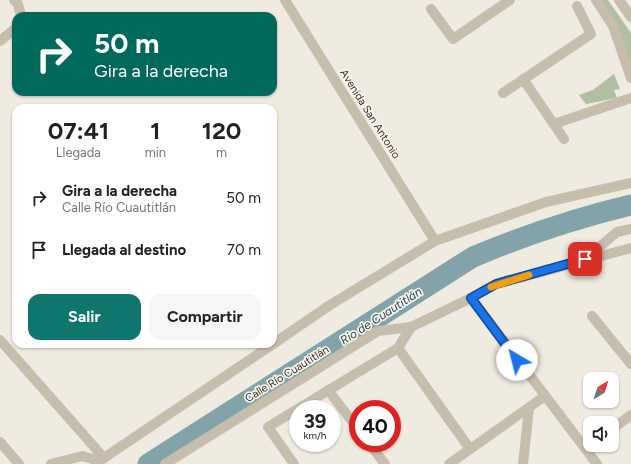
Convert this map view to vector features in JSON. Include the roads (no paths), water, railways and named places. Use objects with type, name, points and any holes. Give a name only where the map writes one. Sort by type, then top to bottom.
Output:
[{"type":"street","points":[[14,0],[18,4],[20,12]]},
{"type":"street","name":"Avenida San Antonio","points":[[285,0],[435,241]]},
{"type":"street","points":[[431,9],[453,39],[510,0]]},
{"type":"street","points":[[596,0],[613,26],[631,78]]},
{"type":"street","points":[[619,0],[631,17]]},
{"type":"street","points":[[503,93],[591,34],[577,6]]},
{"type":"street","points":[[0,41],[12,31]]},
{"type":"street","points":[[523,79],[564,139]]},
{"type":"street","points":[[554,124],[631,98]]},
{"type":"street","points":[[277,341],[330,305],[435,241],[546,202],[631,183]]},
{"type":"street","points":[[585,259],[617,232],[631,229]]},
{"type":"street","name":"Calle Río Cuautitlán","points":[[165,464],[378,331],[411,327],[471,298],[496,284],[585,259],[631,248]]},
{"type":"street","points":[[471,298],[546,396],[583,440]]},
{"type":"street","points":[[592,316],[631,364]]},
{"type":"street","points":[[294,464],[268,427],[398,348],[411,327]]},
{"type":"street","points":[[0,340],[100,461]]},
{"type":"street","points":[[51,464],[82,456],[100,461],[267,348]]},
{"type":"street","points":[[398,348],[470,450]]},
{"type":"street","points":[[328,390],[349,417]]},
{"type":"street","points":[[449,464],[546,396]]},
{"type":"street","points":[[523,464],[529,408]]},
{"type":"street","points":[[619,424],[631,415]]},
{"type":"street","points":[[0,442],[19,464]]},
{"type":"street","points":[[376,452],[385,464]]},
{"type":"street","points":[[591,452],[597,464]]},
{"type":"waterway","name":"Rio de Cuautitlán","points":[[148,464],[473,257],[512,241],[551,228],[631,205]]}]
